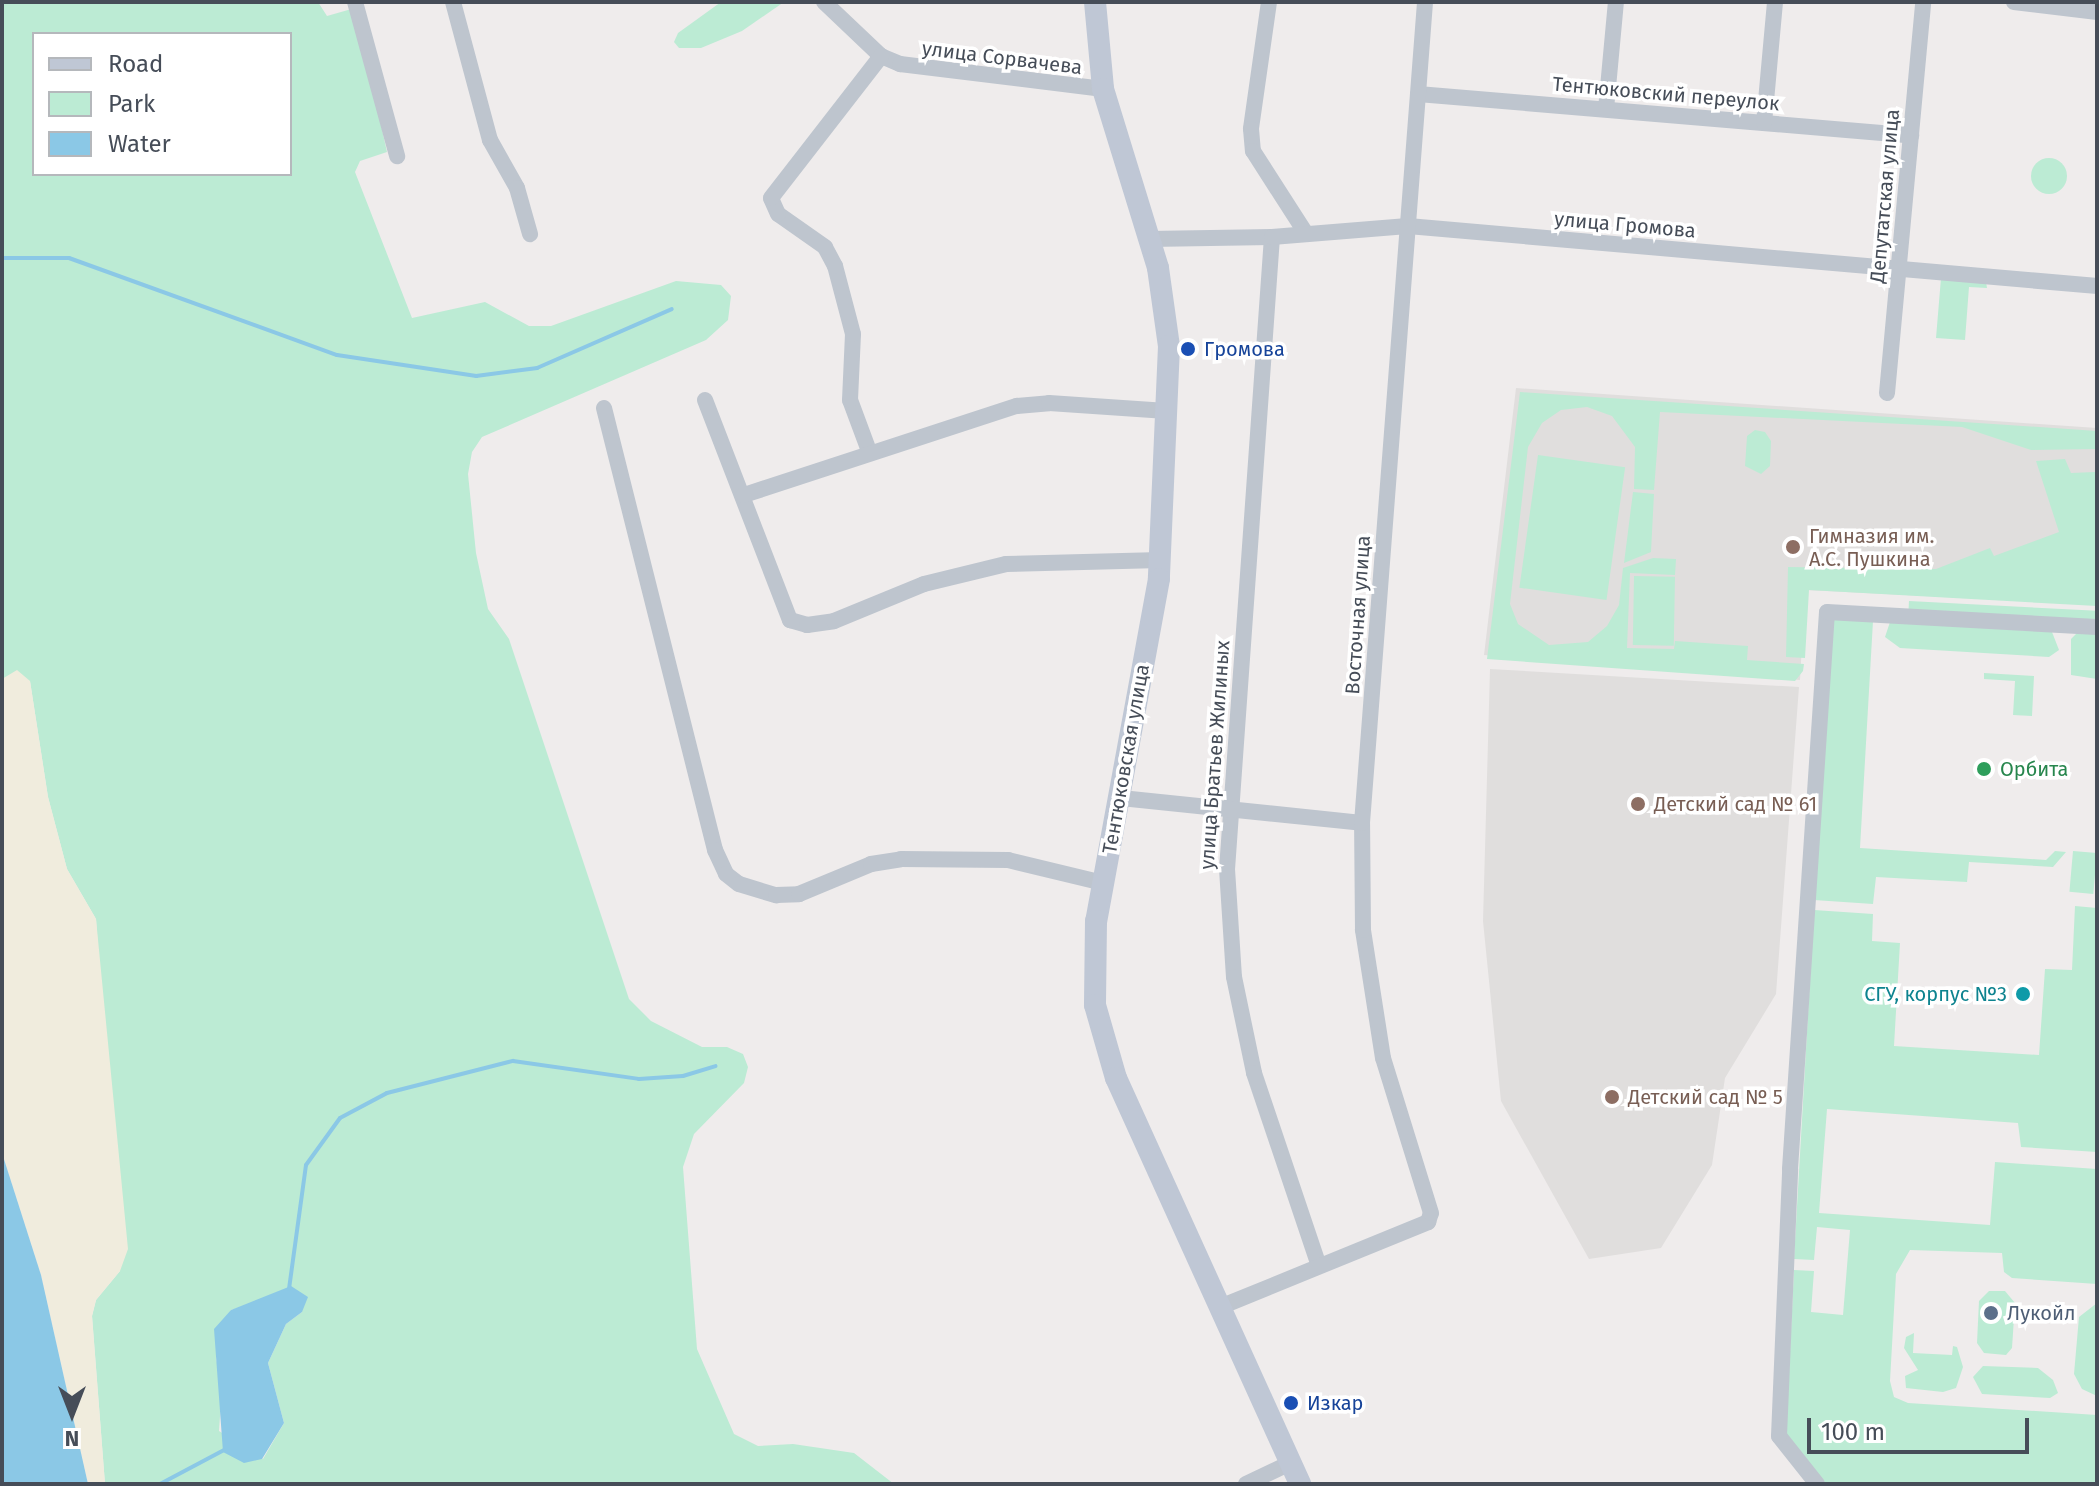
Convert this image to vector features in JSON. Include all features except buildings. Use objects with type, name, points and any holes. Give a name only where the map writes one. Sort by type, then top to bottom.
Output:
[{"type":"street","points":[[355,2],[397,156]]},
{"type":"street","points":[[453,2],[490,140],[514,181],[530,234]]},
{"type":"street","name":"улица Сорвачева","points":[[824,2],[881,56],[937,73],[1103,89]]},
{"type":"street","name":"Тентюковская улица","points":[[1095,2],[1103,89],[1149,239],[1167,318],[1161,560],[1121,798],[1103,883],[1093,959],[1100,1031],[1116,1078],[1300,1484]]},
{"type":"street","points":[[1269,2],[1251,129],[1253,151],[1305,232]]},
{"type":"street","name":"Восточная улица","points":[[1318,1263],[1428,1222],[1431,1205],[1383,1058],[1363,930],[1362,823],[1425,2]]},
{"type":"street","points":[[1606,109],[1616,2]]},
{"type":"street","points":[[1764,123],[1775,2]]},
{"type":"street","name":"Депутатская улица","points":[[1887,393],[1923,2]]},
{"type":"street","points":[[2014,2],[2097,12]]},
{"type":"street","points":[[869,451],[850,400],[853,334],[835,266],[825,247],[778,214],[771,198],[881,56]]},
{"type":"street","name":"Тентюковский переулок","points":[[1418,94],[1911,135]]},
{"type":"street","name":"улица Громова","points":[[1149,239],[1272,237],[1408,226],[2097,286]]},
{"type":"street","name":"улица Братьев Жилиных","points":[[1272,237],[1227,869],[1234,977],[1269,1126],[1318,1263]]},
{"type":"street","points":[[705,400],[744,495],[779,602],[790,620],[807,625],[834,621],[963,571],[1062,560],[1161,560]]},
{"type":"street","points":[[744,495],[869,451],[1017,406],[1049,403],[1167,411]]},
{"type":"street","points":[[604,408],[715,850],[726,874],[739,884],[776,895],[799,894],[871,864],[901,859],[1008,860],[1103,883]]},
{"type":"street","points":[[1817,1484],[1779,1436],[1790,1169],[1827,612],[2097,627]]},
{"type":"street","points":[[1121,798],[1362,823]]},
{"type":"street","points":[[1220,1307],[1318,1263]]},
{"type":"street","points":[[1246,1484],[1290,1463]]},
{"type":"shaded area","name":"Гимназия им. А.С. Пушкина","points":[[1516,388],[2097,428],[2097,516],[1987,599],[1805,590],[1800,680],[1484,655]]},
{"type":"shaded area","points":[[1490,669],[1799,687],[1776,994],[1725,1078],[1712,1165],[1661,1248],[1589,1259],[1501,1101],[1483,921]]},
{"type":"green space","points":[[2,2],[318,2],[327,16],[355,8],[387,152],[360,161],[355,172],[412,318],[485,302],[529,326],[551,326],[676,281],[721,285],[731,296],[728,320],[706,340],[482,437],[472,452],[468,474],[476,553],[488,609],[509,639],[629,999],[651,1021],[702,1047],[727,1047],[743,1054],[748,1067],[744,1083],[694,1134],[683,1167],[697,1349],[734,1434],[758,1446],[793,1444],[854,1453],[894,1484],[105,1484],[92,1316],[96,1300],[120,1271],[96,919],[67,869],[48,797],[30,681],[2,679]],"holes":[[[249,1305],[302,1312],[286,1324],[268,1363],[284,1423],[263,1459],[219,1431],[222,1387],[216,1358],[231,1310]]]},
{"type":"green space","points":[[721,2],[784,2],[742,31],[701,48],[679,48],[674,42],[678,33]]},
{"type":"green space","points":[[2049,158],[2062,163],[2067,176],[2062,189],[2049,194],[2036,189],[2031,176],[2036,163]]},
{"type":"green space","points":[[1941,278],[1986,282],[1987,288],[1969,287],[1965,340],[1936,338]]},
{"type":"green space","points":[[1520,392],[2097,431],[2097,449],[2031,450],[1962,427],[1660,412],[1654,490],[1634,489],[1635,447],[1612,416],[1587,407],[1561,410],[1542,423],[1528,447],[1510,604],[1518,624],[1549,645],[1588,642],[1607,626],[1619,605],[1623,568],[1653,558],[1676,559],[1675,575],[1630,573],[1627,648],[1674,649],[1675,641],[1748,646],[1747,660],[1804,664],[1803,671],[1795,681],[1487,659]]},
{"type":"green space","points":[[1755,430],[1765,432],[1771,441],[1770,466],[1761,474],[1745,466],[1747,436]]},
{"type":"green space","points":[[1538,455],[1625,467],[1606,600],[1519,588]]},
{"type":"green space","points":[[2065,459],[2071,473],[2095,472],[2097,460],[2097,606],[1809,590],[1805,658],[1786,657],[1788,567],[1936,569],[1990,548],[1994,556],[2059,532],[2036,461]]},
{"type":"green space","points":[[1633,492],[1654,494],[1651,552],[1624,563]]},
{"type":"green space","points":[[1634,576],[1675,577],[1674,646],[1633,645]]},
{"type":"green space","points":[[1909,601],[2097,611],[2096,623],[1908,613]]},
{"type":"green space","points":[[1833,619],[1873,621],[1860,848],[2046,860],[2055,851],[2066,852],[2053,867],[1969,862],[1967,882],[1876,877],[1873,904],[1814,900]]},
{"type":"green space","points":[[1890,622],[2052,632],[2059,650],[2049,657],[1900,648],[1885,637]]},
{"type":"green space","points":[[2077,633],[2097,633],[2097,679],[2071,675],[2071,639]]},
{"type":"green space","points":[[1984,673],[2034,676],[2032,716],[2013,715],[2015,681],[1984,679]]},
{"type":"green space","points":[[2073,851],[2097,853],[2093,894],[2069,892]]},
{"type":"green space","points":[[2075,906],[2097,908],[2097,1152],[2021,1147],[2018,1123],[1827,1109],[1819,1213],[1990,1225],[1995,1162],[2097,1169],[2097,1284],[2012,1278],[2004,1272],[2002,1253],[1910,1250],[1896,1274],[1890,1381],[1894,1397],[1908,1403],[2097,1415],[2097,1484],[1826,1484],[1786,1434],[1794,1270],[1814,1271],[1811,1312],[1843,1315],[1850,1230],[1817,1227],[1814,1260],[1794,1259],[1814,910],[1873,914],[1872,941],[1900,943],[1894,1046],[2039,1055],[2045,969],[2072,970]]},
{"type":"green space","points":[[1989,1291],[2005,1291],[2015,1303],[2012,1348],[2006,1355],[1984,1353],[1977,1343],[1979,1301]]},
{"type":"green space","points":[[2097,1303],[2097,1396],[2082,1389],[2074,1374],[2079,1317]]},
{"type":"green space","points":[[1914,1333],[1913,1353],[1952,1355],[1953,1346],[1957,1347],[1963,1367],[1956,1388],[1943,1392],[1906,1388],[1905,1376],[1918,1370],[1904,1348],[1906,1337]]},
{"type":"green space","points":[[1983,1366],[2038,1368],[2053,1380],[2058,1393],[2050,1398],[1982,1394],[1973,1377]]},
{"type":"sand","points":[[17,670],[30,681],[48,797],[67,869],[96,919],[128,1249],[120,1271],[96,1300],[92,1316],[105,1484],[88,1484],[41,1275],[2,1153],[2,679]]},
{"type":"water","points":[[2,1153],[41,1275],[88,1484],[2,1484]]},
{"type":"water","points":[[291,1286],[308,1297],[302,1312],[286,1324],[268,1363],[284,1423],[262,1459],[244,1463],[223,1452],[214,1329],[231,1310]]},
{"type":"waterway","points":[[2,258],[69,258],[337,355],[476,376],[537,368],[672,309]]},
{"type":"waterway","points":[[289,1289],[306,1165],[340,1118],[387,1093],[513,1061],[639,1079],[683,1076],[716,1066]]},
{"type":"waterway","points":[[160,1484],[224,1450]]},
{"type":"place","name":"Громова","points":[[1188,349]]},
{"type":"place","name":"Гимназия им. А.С. Пушкина","points":[[1793,547]]},
{"type":"place","name":"Орбита","points":[[1984,769]]},
{"type":"place","name":"Детский сад № 61","points":[[1638,804]]},
{"type":"place","name":"СГУ, корпус №3","points":[[2023,994]]},
{"type":"place","name":"Детский сад № 5","points":[[1612,1097]]},
{"type":"place","name":"Лукойл","points":[[1991,1313]]},
{"type":"place","name":"Изкар","points":[[1291,1403]]}]
